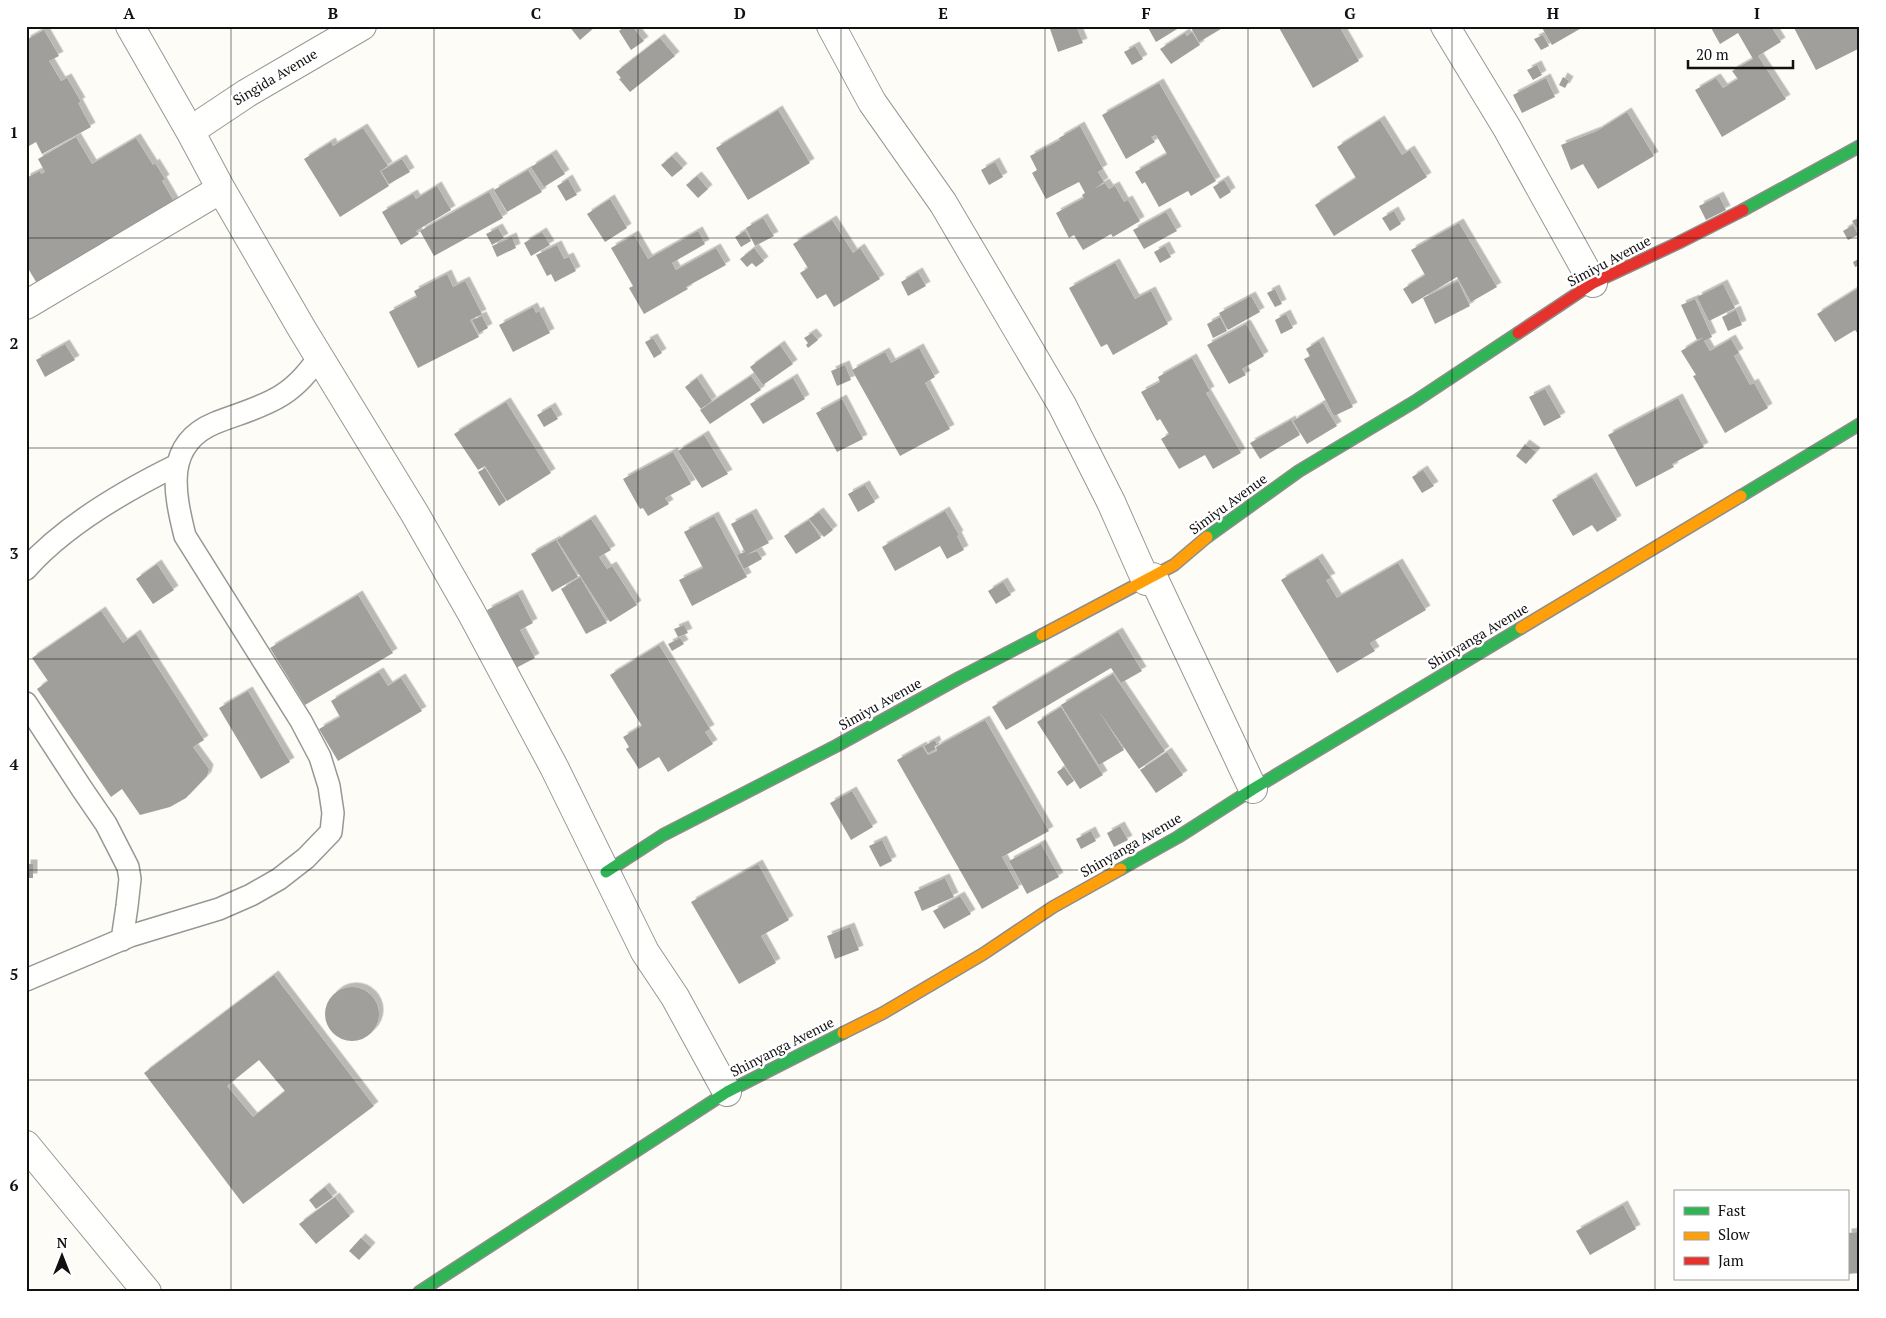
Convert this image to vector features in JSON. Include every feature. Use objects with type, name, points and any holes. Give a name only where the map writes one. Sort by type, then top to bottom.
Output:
[{"type":"street","points":[[130,26],[190,131],[220,189],[302,329],[415,514],[471,612],[554,766],[645,952],[675,997],[727,1092]]},
{"type":"street","name":"Singida Avenue","points":[[190,131],[247,93],[362,26]]},
{"type":"street","points":[[831,26],[872,102],[943,203],[1062,405],[1253,789]]},
{"type":"street","points":[[1446,26],[1507,128],[1593,283]]},
{"type":"street","name":"Simiyu Avenue","points":[[606,872],[662,835],[836,746],[959,678],[1150,579],[1174,565],[1206,537],[1299,471],[1414,402],[1593,283],[1730,216],[1860,146]]},
{"type":"street","points":[[26,305],[220,189]]},
{"type":"street","name":"Shinyanga Avenue","points":[[419,1292],[727,1092],[891,1008],[983,954],[1053,907],[1178,837],[1253,789],[1860,424]]},
{"type":"street","points":[[26,1145],[147,1292]]},
{"type":"lane","points":[[26,980],[122,940],[219,909],[251,895],[279,879],[306,858],[331,832],[333,812],[330,786],[320,757],[301,721],[185,536],[176,502],[177,465],[188,440],[212,424],[283,395],[302,380],[320,356]]},
{"type":"lane","points":[[26,569],[62,536],[96,512],[144,482],[177,465]]},
{"type":"lane","points":[[26,703],[106,824],[128,867],[130,879],[122,940]]},
{"type":"building","points":[[569,26],[596,26],[580,40]]},
{"type":"building","points":[[625,26],[632,26],[644,41],[631,50],[619,31]]},
{"type":"building","points":[[1049,26],[1076,26],[1083,43],[1058,52]]},
{"type":"building","points":[[1147,26],[1182,26],[1156,42]]},
{"type":"building","points":[[1190,26],[1226,26],[1199,42]]},
{"type":"building","points":[[1278,26],[1339,26],[1359,61],[1313,88]]},
{"type":"building","points":[[1541,26],[1585,26],[1552,45]]},
{"type":"building","points":[[1710,26],[1771,26],[1781,42],[1758,56],[1786,99],[1722,137],[1695,90],[1716,78],[1723,88],[1738,79],[1732,71],[1753,59],[1738,33],[1720,44]]},
{"type":"building","points":[[1793,26],[1860,26],[1860,48],[1816,70]]},
{"type":"building","points":[[44,30],[59,56],[49,61],[61,81],[67,78],[81,102],[78,103],[91,127],[42,154],[36,142],[29,146],[26,140],[26,40]]},
{"type":"building","points":[[1192,32],[1200,45],[1171,64],[1160,49],[1185,33],[1187,36]]},
{"type":"building","points":[[1543,35],[1549,46],[1541,50],[1534,39]]},
{"type":"building","points":[[660,38],[675,56],[630,92],[619,79],[621,78],[616,72]]},
{"type":"building","points":[[1135,46],[1143,59],[1132,65],[1124,52]]},
{"type":"building","points":[[1537,65],[1542,75],[1533,80],[1527,70]]},
{"type":"building","points":[[1563,77],[1569,81],[1565,88],[1559,85]]},
{"type":"building","points":[[1546,78],[1555,97],[1522,113],[1513,95]]},
{"type":"building","points":[[1159,83],[1216,181],[1191,196],[1188,191],[1159,207],[1145,182],[1142,184],[1135,172],[1167,154],[1156,135],[1151,137],[1155,142],[1126,159],[1102,115]]},
{"type":"building","points":[[778,110],[810,163],[748,200],[716,148]]},
{"type":"building","points":[[1627,112],[1654,156],[1598,189],[1583,164],[1571,170],[1561,145],[1597,131]]},
{"type":"building","points":[[1380,120],[1402,155],[1410,150],[1427,177],[1334,236],[1315,205],[1356,178],[1337,147]]},
{"type":"building","points":[[1080,126],[1103,169],[1098,172],[1104,182],[1094,189],[1105,183],[1109,189],[1115,186],[1124,202],[1128,200],[1140,221],[1113,237],[1111,234],[1083,250],[1074,235],[1069,238],[1056,213],[1084,198],[1082,195],[1085,193],[1079,182],[1046,199],[1032,173],[1037,170],[1030,156],[1060,140],[1059,138]]},
{"type":"building","points":[[363,128],[388,166],[380,171],[389,186],[340,217],[304,159],[331,142],[333,146]]},
{"type":"building","points":[[76,137],[92,164],[136,138],[153,165],[155,163],[165,179],[162,181],[176,205],[38,285],[26,265],[26,178],[40,171],[41,174],[45,172],[38,159]]},
{"type":"building","points":[[552,154],[565,174],[544,187],[531,167]]},
{"type":"building","points":[[672,156],[683,168],[672,177],[661,165]]},
{"type":"building","points":[[402,159],[410,172],[389,184],[381,171]]},
{"type":"building","points":[[995,162],[1003,177],[989,185],[981,170]]},
{"type":"building","points":[[528,170],[542,192],[507,212],[494,190]]},
{"type":"building","points":[[697,176],[708,189],[698,198],[686,185]]},
{"type":"building","points":[[568,179],[577,195],[566,201],[557,186]]},
{"type":"building","points":[[1224,180],[1231,192],[1220,199],[1213,187]]},
{"type":"building","points":[[437,186],[451,210],[416,231],[419,234],[401,245],[382,212],[413,194],[416,199]]},
{"type":"building","points":[[489,192],[503,218],[434,256],[420,231]]},
{"type":"building","points":[[1719,196],[1726,210],[1706,220],[1699,206]]},
{"type":"building","points":[[610,199],[627,228],[605,242],[587,214]]},
{"type":"building","points":[[1394,211],[1401,224],[1390,231],[1382,218]]},
{"type":"building","points":[[1166,212],[1177,231],[1144,249],[1133,230]]},
{"type":"building","points":[[1860,217],[1860,233],[1852,221]]},
{"type":"building","points":[[763,218],[774,236],[755,246],[746,228]]},
{"type":"building","points":[[832,220],[853,253],[860,248],[880,279],[834,307],[826,294],[817,299],[800,273],[808,268],[793,244]]},
{"type":"building","points":[[1459,223],[1497,287],[1471,302],[1457,277],[1412,304],[1403,289],[1425,275],[1411,250]]},
{"type":"building","points":[[1853,225],[1858,235],[1848,240],[1843,231]]},
{"type":"building","points":[[498,228],[504,238],[492,245],[486,234]]},
{"type":"building","points":[[698,231],[705,244],[672,263],[676,270],[716,248],[726,265],[686,287],[688,289],[644,314],[629,288],[633,286],[611,248],[634,235],[648,259]]},
{"type":"building","points":[[745,231],[751,241],[741,247],[735,237]]},
{"type":"building","points":[[542,232],[550,245],[531,256],[524,243]]},
{"type":"building","points":[[512,237],[516,248],[497,257],[492,246]]},
{"type":"building","points":[[557,245],[564,259],[569,257],[576,271],[555,282],[551,274],[547,276],[536,255]]},
{"type":"building","points":[[1165,246],[1171,257],[1160,263],[1154,252]]},
{"type":"building","points":[[754,248],[764,261],[756,267],[752,263],[747,267],[740,259]]},
{"type":"building","points":[[1860,258],[1860,265],[1855,267],[1853,262]]},
{"type":"building","points":[[1115,263],[1135,299],[1151,291],[1168,324],[1113,355],[1107,344],[1101,347],[1069,288]]},
{"type":"building","points":[[918,272],[926,286],[908,296],[901,282]]},
{"type":"building","points":[[447,274],[453,287],[465,281],[482,314],[470,320],[479,337],[418,368],[389,312],[417,297],[414,291]]},
{"type":"building","points":[[1458,281],[1470,306],[1435,324],[1423,298]]},
{"type":"building","points":[[1723,284],[1735,308],[1709,321],[1697,297]]},
{"type":"building","points":[[1860,287],[1860,337],[1855,330],[1835,342],[1817,314]]},
{"type":"building","points":[[1275,289],[1282,304],[1275,307],[1267,293]]},
{"type":"building","points":[[1251,296],[1260,312],[1228,330],[1219,313]]},
{"type":"building","points":[[1695,299],[1712,337],[1704,341],[1710,351],[1731,339],[1739,353],[1734,356],[1750,385],[1754,383],[1768,408],[1725,433],[1693,376],[1696,375],[1681,351],[1704,337],[1697,340],[1681,305]]},
{"type":"building","points":[[533,307],[536,313],[539,311],[550,333],[513,352],[499,325]]},
{"type":"building","points":[[1736,310],[1742,325],[1728,331],[1722,317]]},
{"type":"building","points":[[1286,314],[1293,328],[1281,334],[1275,320]]},
{"type":"building","points":[[482,316],[488,328],[479,333],[472,320]]},
{"type":"building","points":[[1220,317],[1227,331],[1213,338],[1207,324]]},
{"type":"building","points":[[1246,324],[1264,356],[1242,369],[1246,375],[1229,384],[1207,345]]},
{"type":"building","points":[[812,333],[818,340],[808,348],[806,345],[808,343],[804,338]]},
{"type":"building","points":[[653,338],[662,353],[654,358],[645,342]]},
{"type":"building","points":[[1319,341],[1353,407],[1334,416],[1304,359],[1310,356],[1306,349]]},
{"type":"building","points":[[65,344],[75,360],[45,377],[36,360]]},
{"type":"building","points":[[780,345],[793,364],[763,385],[750,367]]},
{"type":"building","points":[[919,348],[935,377],[925,383],[950,429],[900,456],[852,370],[885,352],[891,363]]},
{"type":"building","points":[[1192,358],[1210,391],[1206,393],[1241,453],[1213,469],[1205,455],[1179,469],[1161,439],[1169,434],[1160,419],[1157,421],[1141,392],[1160,382],[1158,377]]},
{"type":"building","points":[[845,365],[851,380],[837,386],[831,371]]},
{"type":"building","points":[[751,376],[761,390],[710,424],[700,410]]},
{"type":"building","points":[[697,378],[712,401],[701,409],[685,387]]},
{"type":"building","points":[[793,378],[805,399],[763,424],[750,404]]},
{"type":"building","points":[[1545,389],[1561,417],[1544,426],[1529,397]]},
{"type":"building","points":[[1678,398],[1704,447],[1672,464],[1674,467],[1636,487],[1608,435]]},
{"type":"building","points":[[842,399],[863,439],[837,452],[816,413]]},
{"type":"building","points":[[506,402],[551,473],[507,501],[485,466],[478,470],[454,434]]},
{"type":"building","points":[[1323,403],[1337,426],[1307,444],[1293,421]]},
{"type":"building","points":[[551,407],[558,419],[544,427],[537,415]]},
{"type":"building","points":[[1291,420],[1300,435],[1260,459],[1250,443]]},
{"type":"building","points":[[704,435],[728,474],[702,488],[678,451]]},
{"type":"building","points":[[1525,444],[1536,452],[1526,464],[1516,456]]},
{"type":"building","points":[[673,452],[691,484],[665,498],[669,504],[648,516],[643,508],[640,509],[623,479]]},
{"type":"building","points":[[485,468],[506,501],[499,506],[478,472]]},
{"type":"building","points":[[1423,470],[1434,486],[1422,493],[1412,477]]},
{"type":"building","points":[[1592,477],[1617,520],[1597,532],[1592,525],[1573,536],[1552,500]]},
{"type":"building","points":[[865,485],[875,502],[858,512],[848,494]]},
{"type":"building","points":[[945,511],[959,535],[957,536],[964,550],[947,559],[940,546],[895,571],[882,547]]},
{"type":"building","points":[[819,512],[833,530],[824,537],[809,519]]},
{"type":"building","points":[[752,513],[769,543],[746,555],[757,551],[762,559],[744,569],[737,555],[745,552],[731,524]]},
{"type":"building","points":[[714,516],[747,577],[692,606],[679,580],[703,568],[684,532]]},
{"type":"building","points":[[591,519],[611,550],[599,557],[607,569],[612,566],[637,605],[610,622],[557,540]]},
{"type":"building","points":[[809,520],[821,538],[796,554],[784,536]]},
{"type":"building","points":[[556,540],[578,577],[552,592],[531,554]]},
{"type":"building","points":[[1318,558],[1331,578],[1326,580],[1337,598],[1398,563],[1426,610],[1370,643],[1375,651],[1337,673],[1281,580]]},
{"type":"building","points":[[157,564],[174,590],[153,604],[136,579]]},
{"type":"building","points":[[580,577],[607,623],[586,634],[561,589]]},
{"type":"building","points":[[1003,582],[1011,595],[996,604],[988,591]]},
{"type":"building","points":[[518,594],[533,623],[520,630],[535,658],[516,668],[487,610]]},
{"type":"building","points":[[358,595],[393,653],[305,705],[270,648]]},
{"type":"building","points":[[101,611],[123,643],[136,634],[204,740],[193,747],[209,769],[207,776],[186,798],[170,807],[140,815],[122,789],[111,797],[37,689],[48,681],[32,658]]},
{"type":"building","points":[[684,625],[688,633],[678,637],[674,629]]},
{"type":"building","points":[[1118,632],[1142,671],[1121,683],[1111,668],[1006,730],[992,707]]},
{"type":"building","points":[[680,638],[684,644],[672,651],[668,644]]},
{"type":"building","points":[[659,645],[710,729],[705,732],[713,744],[668,772],[659,757],[639,769],[626,749],[629,747],[623,737],[642,726],[610,675]]},
{"type":"building","points":[[379,672],[388,686],[401,678],[422,711],[338,761],[319,729],[340,717],[331,701]]},
{"type":"building","points":[[1113,674],[1165,751],[1139,769],[1098,710],[1124,750],[1099,765],[1061,705]]},
{"type":"building","points":[[248,691],[290,762],[261,779],[219,708]]},
{"type":"building","points":[[1061,707],[1103,775],[1080,789],[1037,722]]},
{"type":"building","points":[[985,720],[1049,831],[1002,857],[1019,888],[982,909],[897,760],[922,746],[928,755],[937,751],[936,747]]},
{"type":"building","points":[[935,740],[937,745],[934,746],[936,749],[928,753],[924,746]]},
{"type":"building","points":[[1167,752],[1183,775],[1156,793],[1140,770]]},
{"type":"building","points":[[1064,767],[1074,781],[1067,786],[1057,772]]},
{"type":"building","points":[[852,791],[873,827],[851,840],[830,803]]},
{"type":"building","points":[[1120,826],[1128,840],[1114,847],[1107,833]]},
{"type":"building","points":[[1091,831],[1096,841],[1081,849],[1076,839]]},
{"type":"building","points":[[882,840],[892,861],[880,867],[869,846]]},
{"type":"building","points":[[1041,844],[1059,877],[1027,894],[1009,861]]},
{"type":"building","points":[[26,864],[33,864],[33,878],[26,878]]},
{"type":"building","points":[[758,864],[789,920],[761,936],[776,963],[739,984],[691,902]]},
{"type":"building","points":[[945,878],[954,897],[922,911],[914,892]]},
{"type":"building","points":[[960,896],[971,914],[944,929],[933,911]]},
{"type":"building","points":[[850,927],[859,950],[835,959],[827,936]]},
{"type":"building","points":[[274,975],[374,1106],[243,1204],[144,1073]],"holes":[[[259,1060],[285,1091],[253,1117],[227,1086]]]},
{"type":"building","points":[[347,987],[357,987],[367,991],[375,999],[379,1014],[375,1029],[367,1037],[357,1041],[347,1041],[337,1037],[329,1029],[325,1019],[325,1009],[329,999],[337,991]]},
{"type":"building","points":[[325,1187],[333,1197],[316,1209],[309,1200]]},
{"type":"building","points":[[335,1197],[350,1216],[316,1244],[299,1224]]},
{"type":"building","points":[[1623,1205],[1636,1229],[1590,1255],[1576,1231]]},
{"type":"building","points":[[1860,1232],[1860,1273],[1848,1274],[1848,1233]]},
{"type":"building","points":[[361,1238],[371,1247],[359,1260],[349,1251]]},
{"type":"traffic: fast","points":[[1743,210],[1860,146]]},
{"type":"traffic: fast","points":[[1207,537],[1299,471],[1414,402],[1518,333]]},
{"type":"traffic: fast","points":[[1741,496],[1860,424]]},
{"type":"traffic: fast","points":[[1121,869],[1178,837],[1253,789],[1521,628]]},
{"type":"traffic: fast","points":[[606,872],[663,835],[836,746],[959,678],[1042,635]]},
{"type":"traffic: fast","points":[[419,1292],[727,1092],[843,1033]]},
{"type":"traffic: slow","points":[[1521,628],[1741,496]]},
{"type":"traffic: slow","points":[[1042,635],[1174,565],[1207,537]]},
{"type":"traffic: slow","points":[[843,1033],[883,1013],[983,954],[1053,907],[1121,869]]},
{"type":"traffic: jam","points":[[1518,333],[1593,283],[1743,210]]}]
